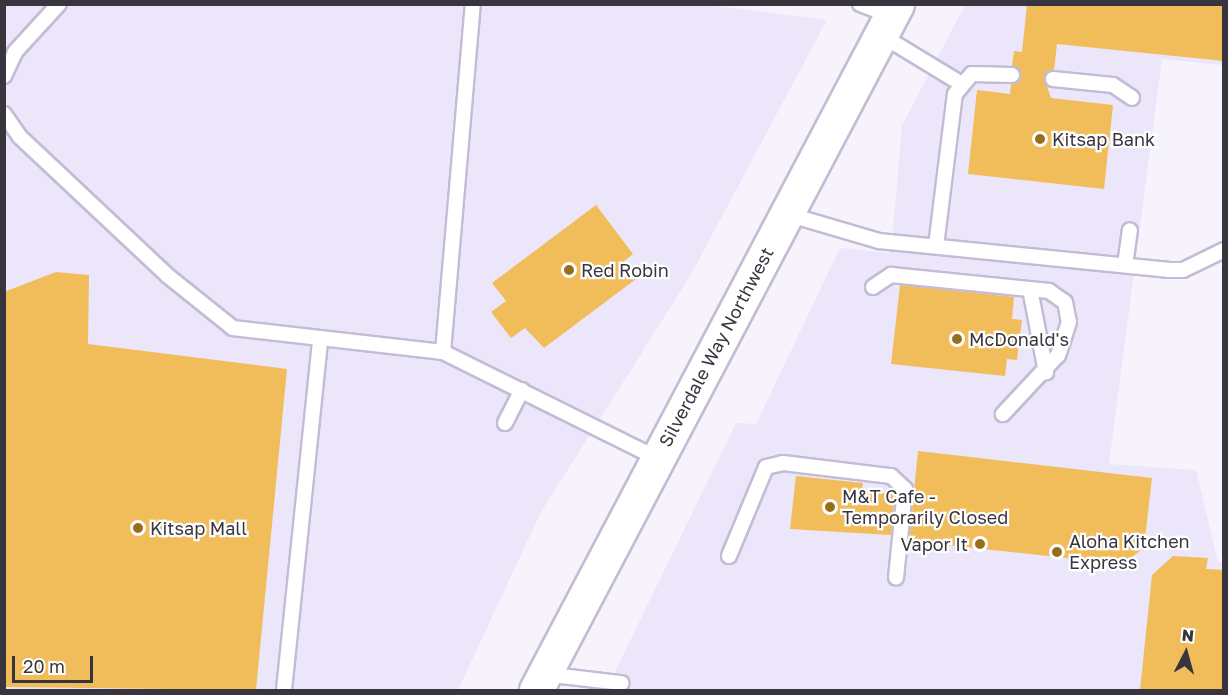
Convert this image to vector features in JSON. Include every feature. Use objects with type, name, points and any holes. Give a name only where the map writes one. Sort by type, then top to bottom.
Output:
[{"type":"main road","name":"Silverdale Way Northwest","points":[[540,682],[889,19]]},
{"type":"lane","points":[[4,76],[15,52],[59,4]]},
{"type":"lane","points":[[443,352],[473,4]]},
{"type":"lane","points":[[860,4],[889,19],[960,83]]},
{"type":"lane","points":[[936,246],[960,83],[972,74],[1012,75]]},
{"type":"lane","points":[[1053,79],[1113,85],[1132,98]]},
{"type":"lane","points":[[4,114],[20,137],[199,305],[233,327],[443,352],[657,458]]},
{"type":"lane","points":[[787,214],[879,241],[1183,270],[1224,250]]},
{"type":"lane","points":[[1125,265],[1130,230]]},
{"type":"lane","points":[[873,287],[891,274],[1048,291],[1065,302],[1069,322],[1046,372],[1004,414]]},
{"type":"lane","points":[[1030,289],[1046,372]]},
{"type":"lane","points":[[284,690],[320,339]]},
{"type":"lane","points":[[505,423],[522,390]]},
{"type":"lane","points":[[729,556],[766,467],[783,464],[891,476],[905,489],[896,578]]},
{"type":"lane","points":[[540,682],[621,683]]},
{"type":"shaded area","points":[[700,4],[827,20],[689,278],[541,512],[458,690],[5,690],[4,5]]},
{"type":"shaded area","points":[[965,5],[1223,5],[1223,65],[1162,59],[1109,464],[1196,470],[1218,562],[1223,563],[1223,690],[606,690],[736,423],[756,424],[840,248],[891,253],[902,125]]},
{"type":"building","points":[[1027,4],[1224,4],[1224,61],[1057,44],[1054,70],[1044,78],[1051,98],[1113,105],[1104,189],[968,174],[977,90],[1010,94],[1011,84],[1020,79],[1012,66],[1014,51],[1022,52]]},
{"type":"building","name":"Red Robin","points":[[596,205],[633,254],[623,262],[636,279],[544,348],[525,328],[511,338],[491,312],[506,301],[492,283]]},
{"type":"building","name":"Kitsap Mall","points":[[56,272],[89,275],[88,344],[287,369],[256,690],[4,687],[4,292]]},
{"type":"building","name":"McDonald's","points":[[900,285],[1014,297],[1012,319],[1022,320],[1017,360],[1007,359],[1005,376],[891,364]]},
{"type":"building","points":[[918,451],[1152,478],[1144,548],[1122,564],[909,541]]},
{"type":"building","points":[[796,476],[863,483],[862,491],[895,494],[891,535],[790,529]]},
{"type":"building","points":[[1173,556],[1208,558],[1206,569],[1224,570],[1224,690],[1140,690],[1152,575]]},
{"type":"place","name":"Kitsap Bank","points":[[1040,139]]},
{"type":"place","name":"Red Robin","points":[[569,270]]},
{"type":"place","name":"McDonald's","points":[[957,339]]},
{"type":"place","name":"M&T Cafe - Temporarily Closed","points":[[830,507]]},
{"type":"place","name":"Kitsap Mall","points":[[138,528]]},
{"type":"place","name":"Vapor It","points":[[980,544]]},
{"type":"place","name":"Aloha Kitchen Express","points":[[1057,552]]}]
